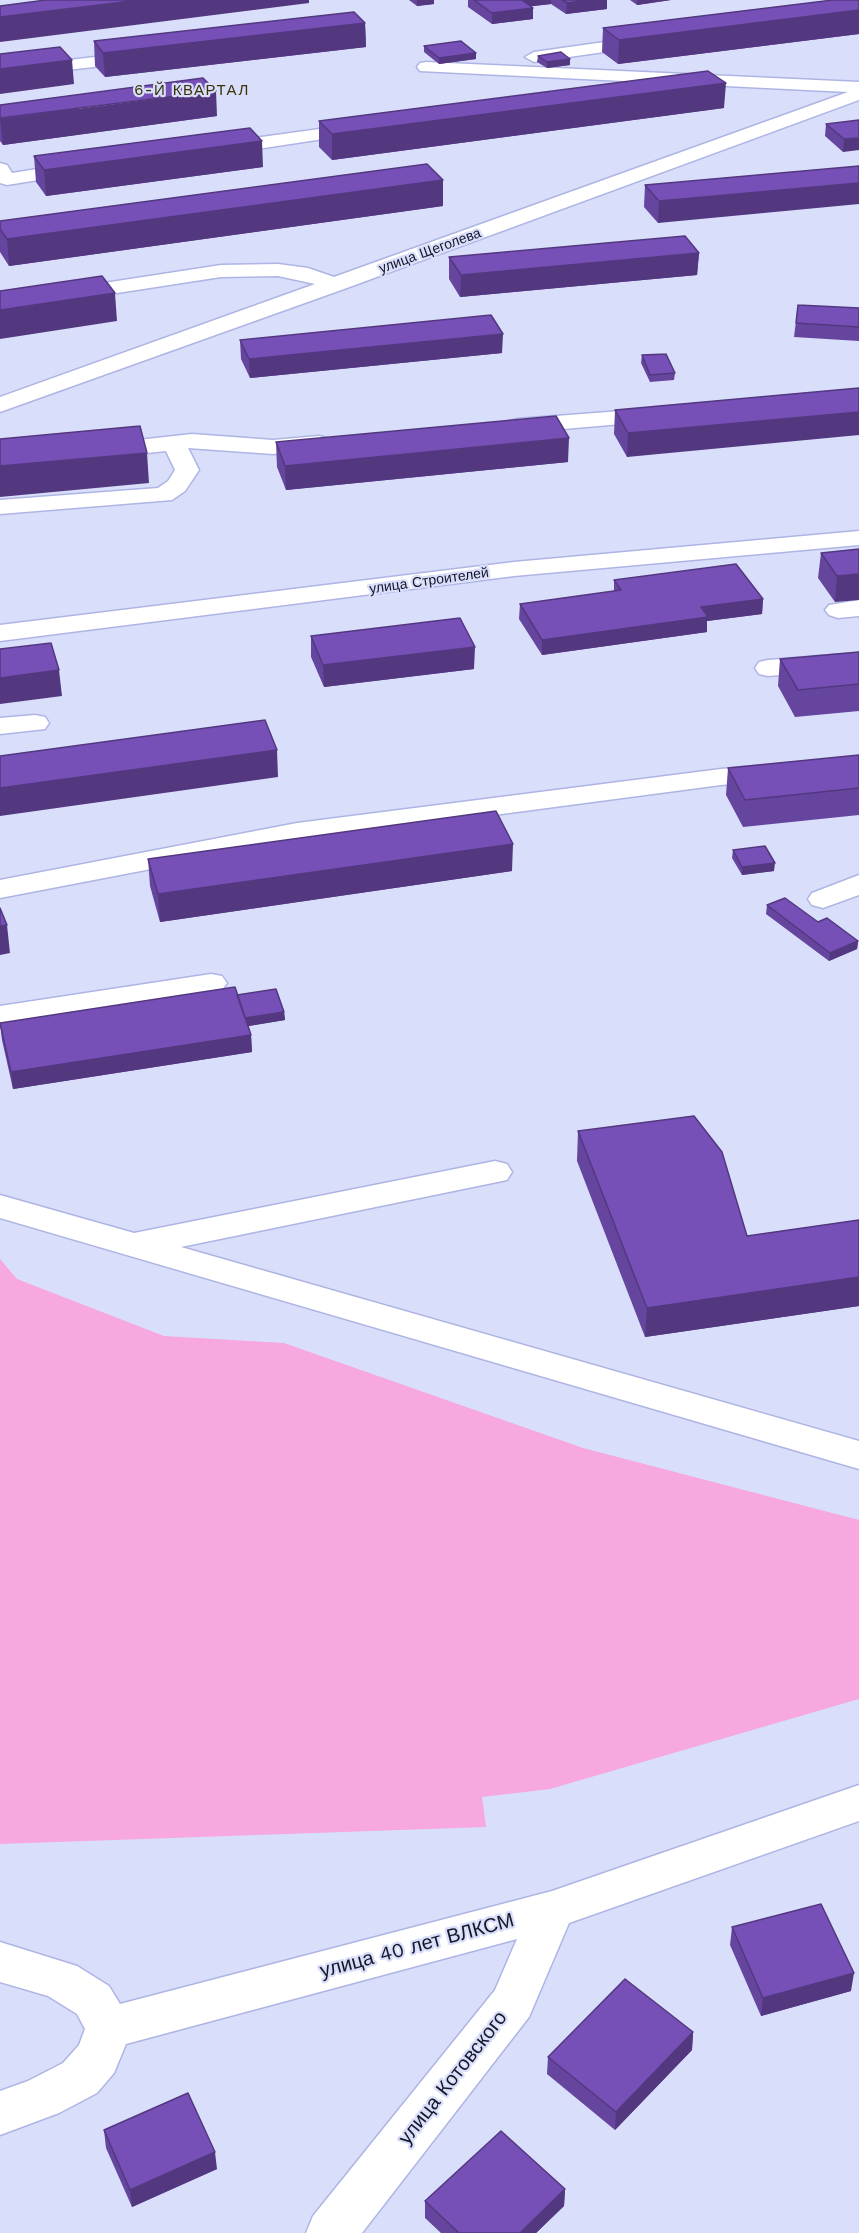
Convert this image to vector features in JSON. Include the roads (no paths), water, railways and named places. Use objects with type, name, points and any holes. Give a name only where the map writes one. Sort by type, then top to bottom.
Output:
[{"type":"street","points":[[500,70],[520,59],[660,39]]},
{"type":"street","points":[[0,73],[154,55]]},
{"type":"street","points":[[426,67],[859,87]]},
{"type":"street","points":[[649,96],[698,87],[698,79]]},
{"type":"street","name":"улица Щеголева","points":[[0,405],[337,285],[859,94]]},
{"type":"street","points":[[195,152],[382,125]]},
{"type":"street","points":[[0,169],[7,179],[101,165]]},
{"type":"street","points":[[0,305],[221,271],[278,270],[308,274],[337,285]]},
{"type":"street","points":[[495,428],[683,413]]},
{"type":"street","points":[[81,453],[192,441],[273,447],[343,441]]},
{"type":"street","points":[[0,507],[164,495],[177,486],[187,470],[174,443]]},
{"type":"street","name":"улица Строителей","points":[[0,633],[131,619],[514,569],[859,538]]},
{"type":"street","points":[[768,668],[859,661]]},
{"type":"street","points":[[0,726],[35,723]]},
{"type":"street","points":[[0,889],[297,832],[721,777],[859,765]]},
{"type":"street","points":[[823,899],[859,884]]},
{"type":"street","points":[[0,1015],[211,983]]},
{"type":"street","points":[[132,1245],[495,1172]]},
{"type":"street","points":[[0,1206],[859,1455]]},
{"type":"street","name":"улица 40 лет ВЛКСМ","points":[[109,2028],[552,1910],[859,1803]]},
{"type":"street","name":"улица Котовского","points":[[331,2233],[513,2004],[552,1910]]},
{"type":"street","points":[[0,1962],[61,1980],[93,2000],[109,2028],[97,2058],[80,2078],[42,2098],[0,2113]]},
{"type":"district","name":"6-Й КВАРТАЛ","points":[[192,91]]}]
